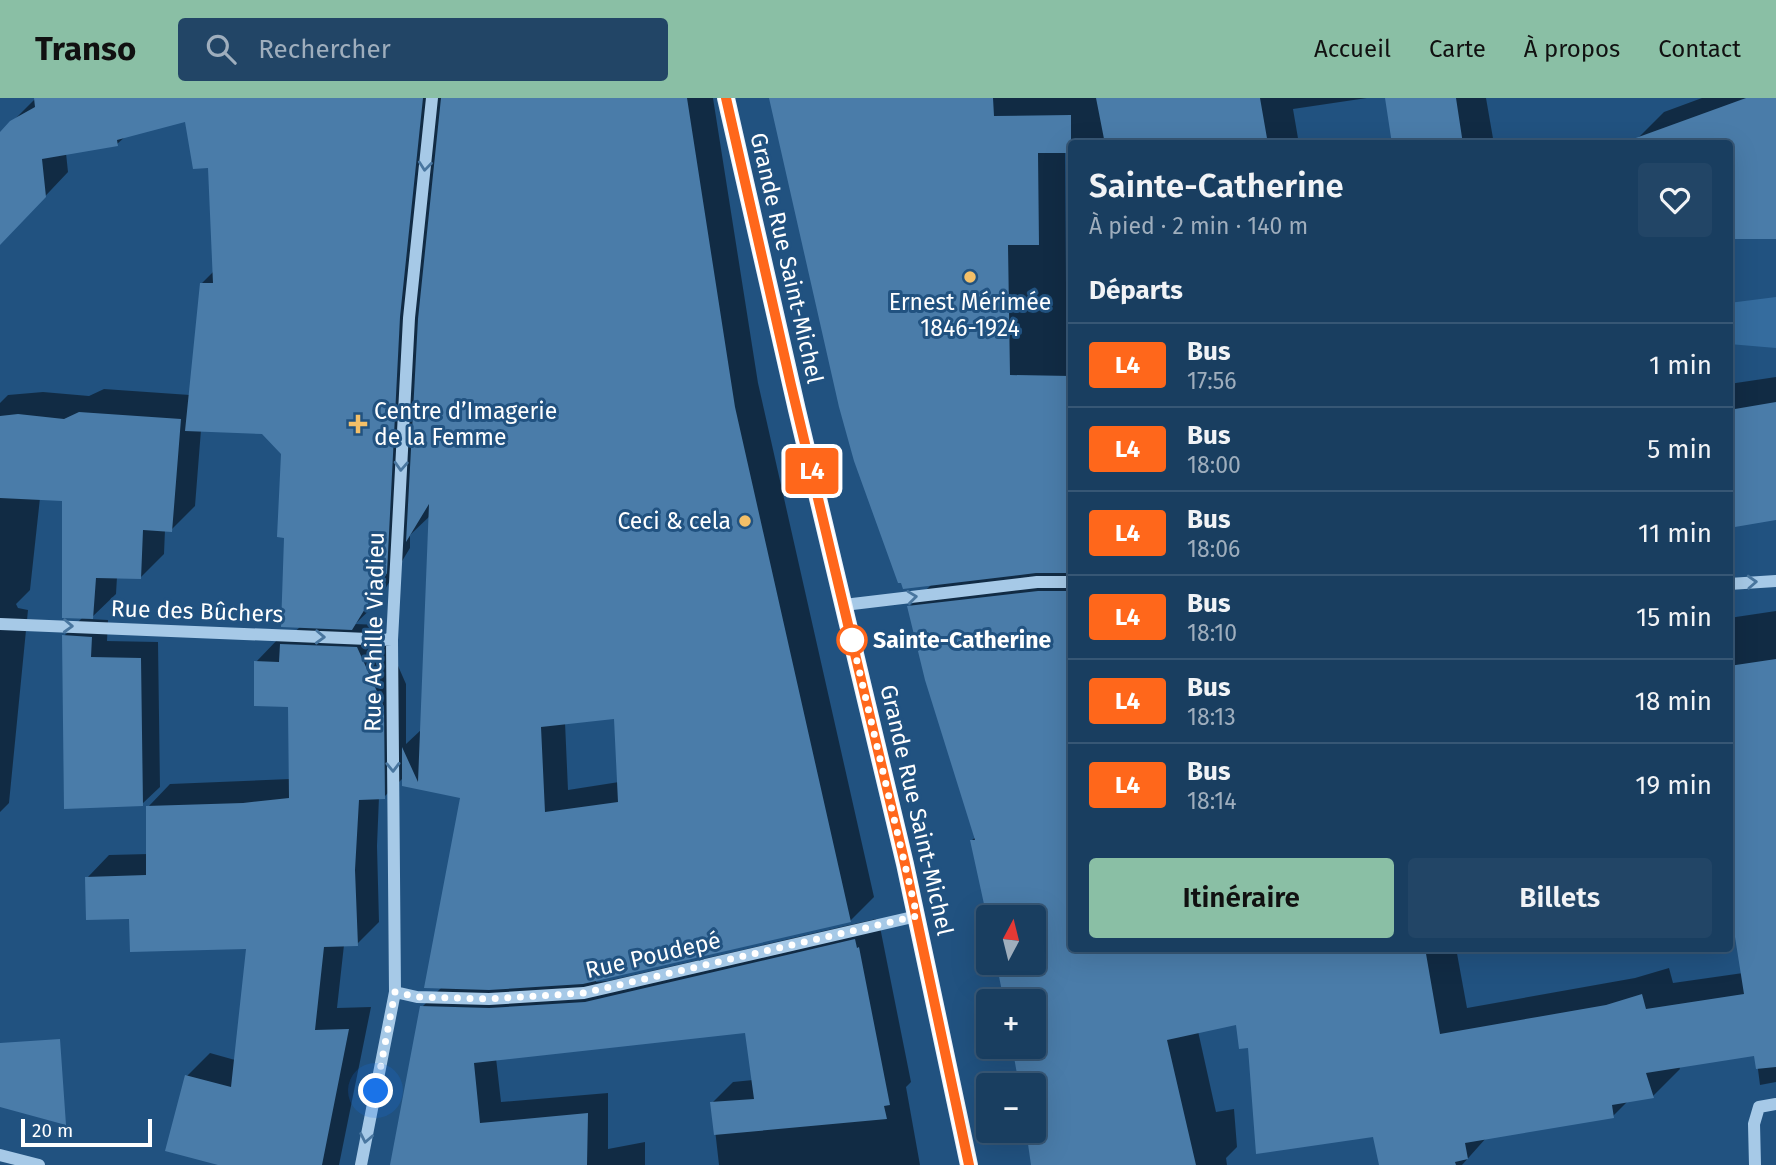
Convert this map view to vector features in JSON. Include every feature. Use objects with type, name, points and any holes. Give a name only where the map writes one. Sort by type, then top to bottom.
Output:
[{"type":"main road","name":"Grande Rue Saint-Michel","points":[[726,98],[917,916],[969,1165]]},
{"type":"street","name":"Rue Achille Viadieu","points":[[361,1165],[395,992],[392,639],[409,318],[432,98]]},
{"type":"street","points":[[1733,583],[1776,581]]},
{"type":"street","points":[[844,605],[1037,582],[1068,582]]},
{"type":"street","name":"Rue des Bûchers","points":[[0,624],[392,639]]},
{"type":"street","name":"Rue Poudepé","points":[[395,992],[417,997],[489,999],[584,993],[917,916]]},
{"type":"street","points":[[1755,1165],[1754,1124],[1759,1107],[1776,1104]]},
{"type":"street","points":[[0,1154],[39,1165]]},
{"type":"shaded area","points":[[1776,297],[1776,348],[1733,344],[1733,302]]},
{"type":"building","points":[[34,98],[423,98],[400,317],[387,573],[352,630],[281,627],[284,538],[277,537],[281,454],[262,434],[185,431],[200,283],[213,283],[208,168],[193,169],[185,122],[117,140],[118,146],[42,159],[46,197],[0,245],[0,132],[10,121],[35,107]]},
{"type":"building","points":[[441,98],[687,98],[735,407],[851,922],[583,984],[489,990],[424,988],[460,798],[402,786],[402,747],[418,782],[429,504],[406,542],[418,319]],"holes":[[[614,719],[618,802],[545,812],[541,727]]]},
{"type":"building","points":[[769,98],[993,98],[994,116],[1071,115],[1068,153],[1038,153],[1039,245],[1008,245],[1010,375],[1068,376],[1068,573],[1036,573],[903,589],[901,583],[898,583],[854,461],[839,407]]},
{"type":"building","points":[[1096,98],[1260,98],[1267,140],[1104,140]]},
{"type":"building","points":[[1385,98],[1456,98],[1462,140],[1391,140]]},
{"type":"building","points":[[1746,98],[1776,98],[1776,239],[1733,239],[1733,140],[1633,139]]},
{"type":"building","points":[[1776,402],[1776,520],[1733,527],[1733,409]]},
{"type":"building","points":[[79,412],[181,419],[172,532],[143,530],[141,579],[96,578],[93,619],[62,618],[62,501],[0,498],[0,416],[18,414],[64,419]]},
{"type":"building","points":[[1038,591],[1068,591],[1068,952],[1426,952],[1440,1034],[1606,1005],[1642,994],[1646,1009],[1744,994],[1733,924],[1733,665],[1776,659],[1776,1067],[1756,1069],[1754,1056],[1646,1073],[1654,1098],[1612,1105],[1614,1118],[1465,1143],[1468,1159],[1455,1162],[1456,1165],[1379,1165],[1373,1137],[1256,1154],[1248,1048],[1239,1049],[1236,1025],[1167,1040],[1196,1165],[1031,1165],[1028,1143],[1046,1143],[1046,1073],[1017,1073],[1014,1059],[1046,1059],[1046,989],[1002,989],[999,975],[1046,975],[1046,905],[984,905],[970,840],[975,840],[925,680],[907,606]]},
{"type":"building","points":[[62,635],[92,637],[91,657],[141,658],[143,806],[64,809]]},
{"type":"building","points":[[280,644],[357,647],[384,707],[385,799],[359,800],[355,870],[358,946],[324,947],[315,1030],[349,1029],[322,1165],[218,1165],[165,1151],[185,1075],[231,1087],[246,949],[130,952],[129,919],[86,920],[85,877],[146,875],[146,806],[243,803],[289,798],[288,707],[254,706],[254,661],[279,662]]},
{"type":"building","points":[[855,939],[857,948],[859,947],[890,1105],[884,1106],[887,1119],[714,1135],[710,1102],[754,1099],[745,1033],[474,1063],[480,1123],[588,1113],[587,1165],[390,1165],[420,1006],[489,1008],[585,1002]]},
{"type":"building","points":[[60,1039],[66,1125],[0,1107],[0,1043]]},
{"type":"bus line","name":"L4","points":[[726,98],[917,916],[969,1165]]},
{"type":"place","name":"Ernest Mérimée 1846-1924","points":[[970,277]]},
{"type":"place","name":"Centre d’Imagerie de la Femme","points":[[358,424]]},
{"type":"place","name":"Ceci & cela","points":[[745,521]]},
{"type":"place","name":"Sainte-Catherine","points":[[852,640]]},
{"type":"route","points":[[376,1091],[395,992],[417,997],[489,999],[584,993],[917,916],[852,640]]}]
